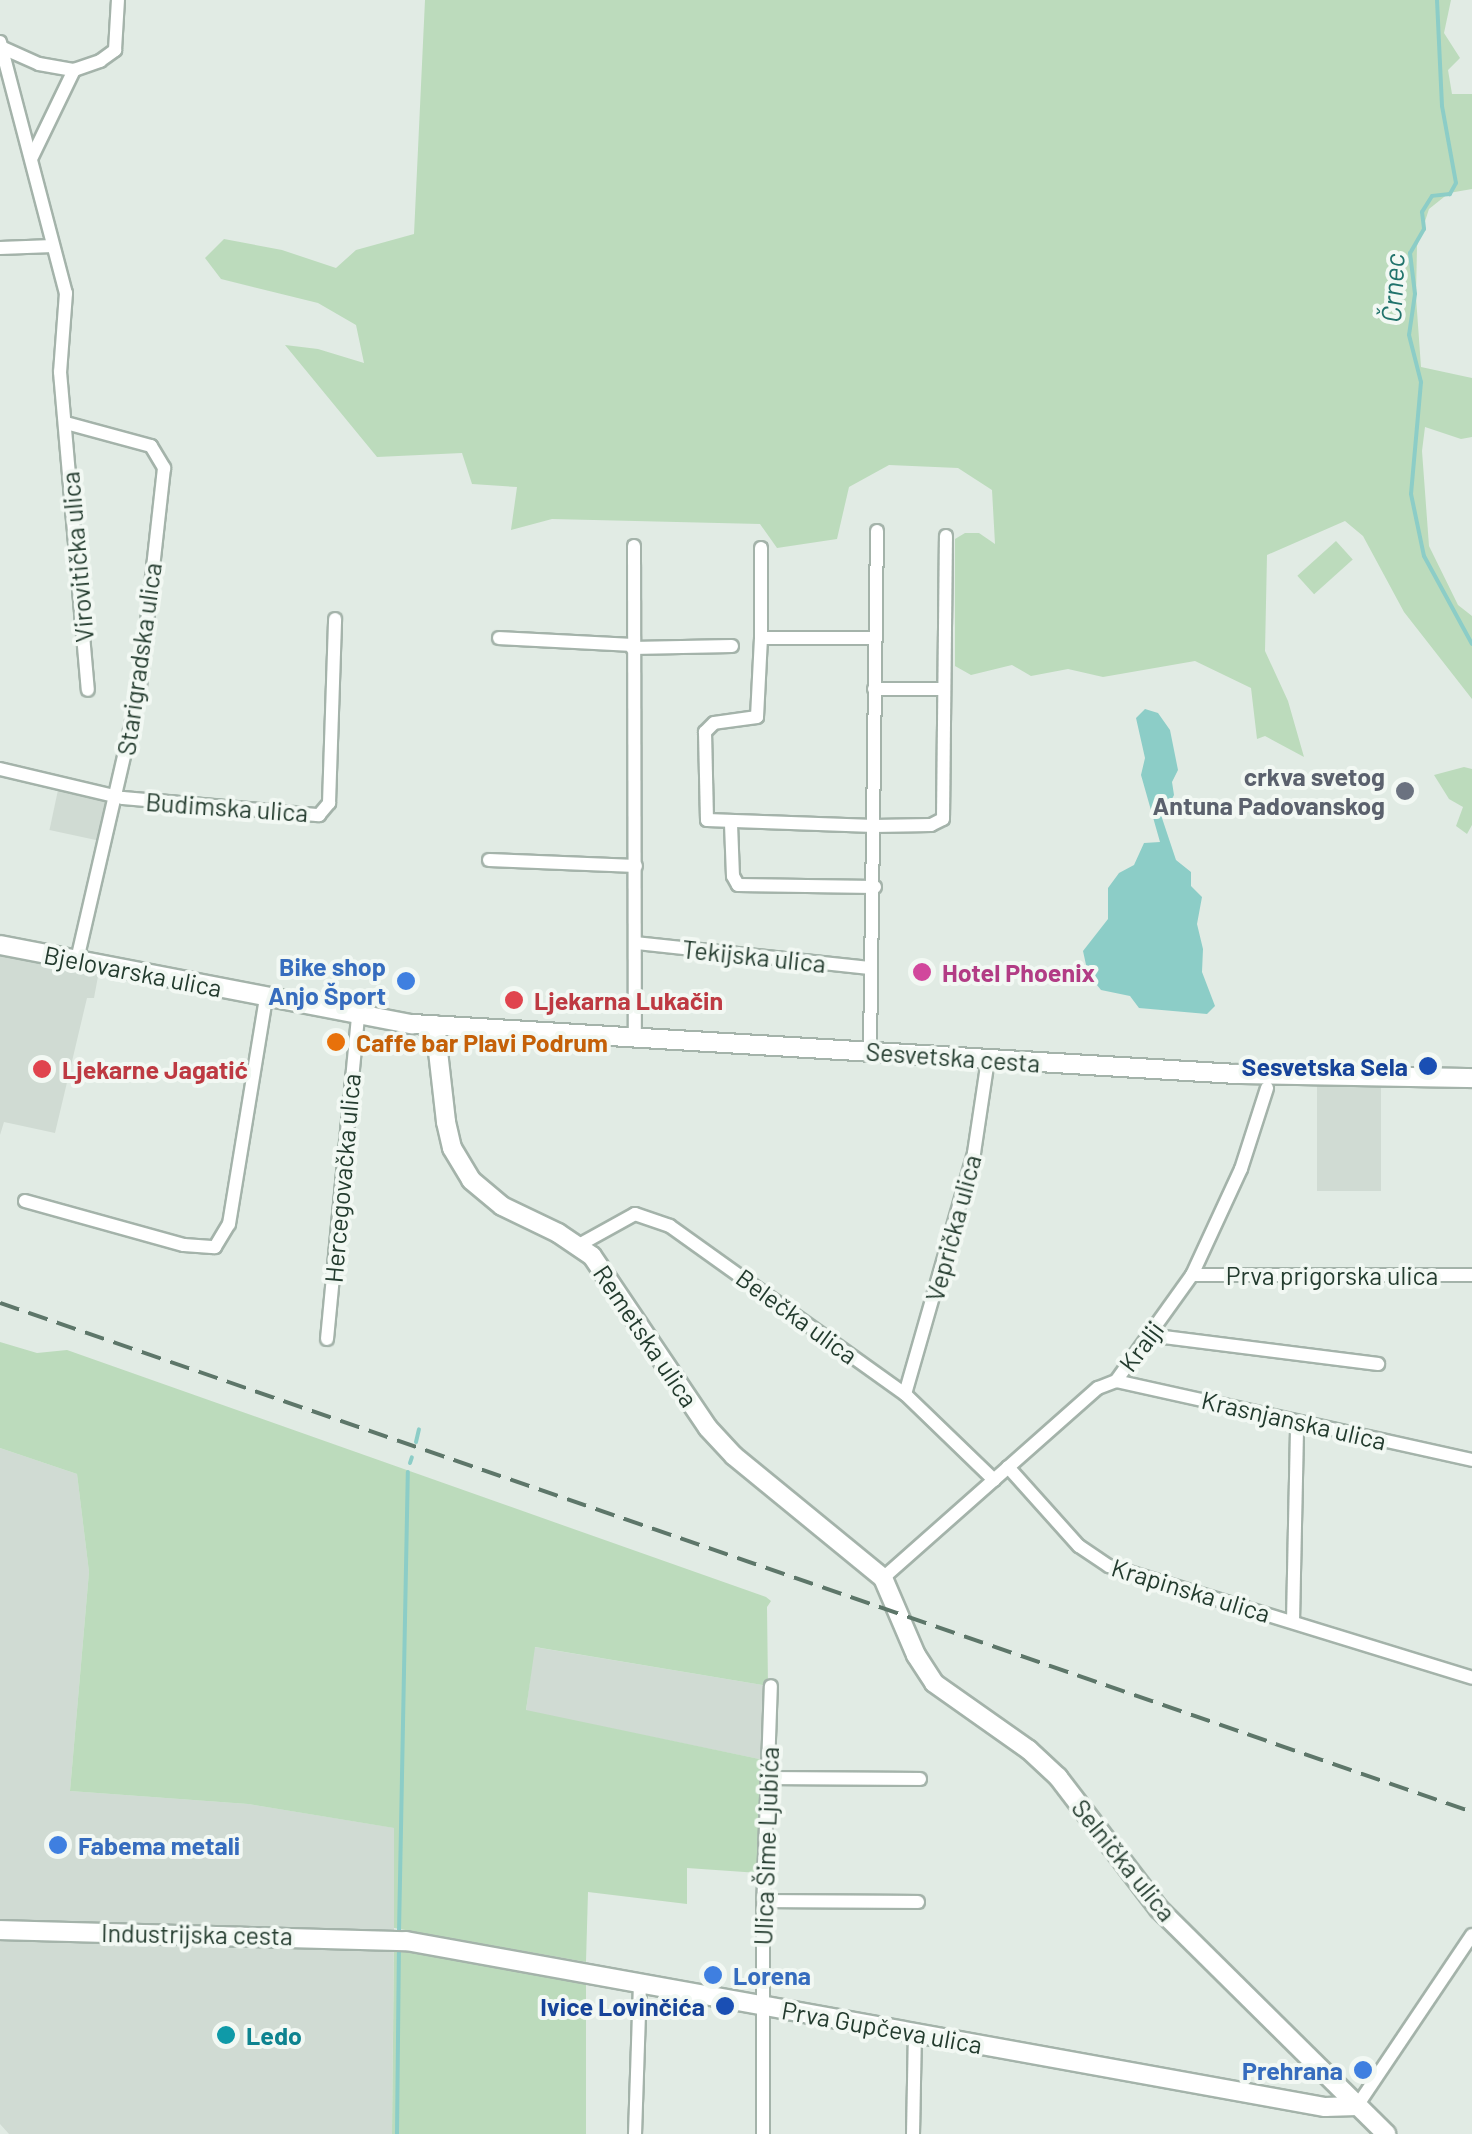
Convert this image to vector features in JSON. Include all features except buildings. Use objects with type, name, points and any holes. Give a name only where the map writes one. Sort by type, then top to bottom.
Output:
[{"type":"street","points":[[2,45],[39,64],[74,70],[100,61],[114,50],[118,0]]},
{"type":"street","name":"Virovitička ulica","points":[[2,45],[66,292],[60,372],[88,690]]},
{"type":"street","points":[[32,157],[74,70]]},
{"type":"street","points":[[0,248],[53,246]]},
{"type":"street","name":"Starigradska ulica","points":[[66,424],[151,446],[164,468],[140,687],[78,953]]},
{"type":"street","points":[[870,1051],[877,532]]},
{"type":"street","points":[[761,548],[757,718],[720,721],[705,732],[705,816],[713,823],[731,824],[931,825],[943,819],[946,536]]},
{"type":"street","points":[[634,546],[635,1037]]},
{"type":"street","name":"Budimska ulica","points":[[0,769],[117,797],[184,807],[319,815],[329,803],[335,619]]},
{"type":"street","points":[[499,638],[632,647],[732,646]]},
{"type":"street","points":[[760,638],[875,638]]},
{"type":"street","points":[[874,688],[944,688]]},
{"type":"street","points":[[731,824],[732,876],[738,885],[875,888]]},
{"type":"street","points":[[489,860],[636,866]]},
{"type":"street","name":"Tekijska ulica","points":[[636,943],[871,968]]},
{"type":"street","name":"Bjelovarska ulica","points":[[0,945],[78,953],[266,998],[435,1026]]},
{"type":"street","points":[[24,1201],[184,1246],[214,1247],[228,1224],[266,998]]},
{"type":"street","name":"Hercegovačka ulica","points":[[328,1339],[358,1016]]},
{"type":"street","name":"Sesvetska cesta","points":[[435,1026],[1277,1076],[1472,1078]]},
{"type":"street","name":"Remetska ulica","points":[[435,1026],[446,1122],[461,1166],[502,1206],[579,1245],[592,1256],[708,1428],[734,1456],[883,1578]]},
{"type":"street","name":"Veprička ulica","points":[[905,1394],[974,1153],[988,1059]]},
{"type":"street","name":"Kralji","points":[[883,1578],[1098,1388],[1116,1381],[1192,1275],[1240,1169],[1266,1088]]},
{"type":"street","name":"Belečka ulica","points":[[579,1245],[635,1214],[670,1226],[905,1394],[994,1480]]},
{"type":"street","name":"Prva prigorska ulica","points":[[1192,1275],[1472,1274]]},
{"type":"street","points":[[1148,1335],[1378,1364]]},
{"type":"street","name":"Krasnjanska ulica","points":[[1116,1381],[1472,1460]]},
{"type":"street","name":"Krapinska ulica","points":[[1293,1621],[1297,1422]]},
{"type":"street","name":"Krapinska ulica","points":[[1008,1467],[1092,1557],[1472,1678]]},
{"type":"street","name":"Selnička ulica","points":[[883,1578],[916,1654],[934,1683],[1043,1762],[1159,1908],[1386,2134]]},
{"type":"street","name":"Ulica Šime Ljubića","points":[[763,2134],[764,1901],[771,1686]]},
{"type":"street","points":[[770,1778],[920,1778]]},
{"type":"street","points":[[764,1901],[918,1902]]},
{"type":"street","name":"Industrijska cesta","points":[[0,1930],[400,1941]]},
{"type":"street","points":[[1358,2106],[1472,1936]]},
{"type":"street","name":"Prva Gupčeva ulica","points":[[400,1941],[1324,2106],[1358,2106]]},
{"type":"street","points":[[635,2134],[640,1983]]},
{"type":"street","points":[[913,2134],[915,2033]]},
{"type":"shaded area","points":[[58,790],[108,801],[99,841],[49,830]]},
{"type":"shaded area","points":[[0,953],[99,971],[94,998],[87,998],[55,1133],[4,1122],[0,1135]]},
{"type":"shaded area","points":[[1317,1084],[1381,1084],[1381,1191],[1317,1191]]},
{"type":"shaded area","points":[[0,1448],[77,1474],[89,1572],[70,1791],[248,1804],[395,1828],[392,2134],[9,2134],[0,2124]]},
{"type":"shaded area","points":[[534,1647],[768,1686],[764,1760],[526,1711]]},
{"type":"green space","points":[[425,0],[1451,0],[1444,33],[1460,58],[1448,70],[1452,94],[1472,94],[1472,189],[1449,193],[1429,209],[1417,246],[1416,297],[1421,367],[1472,378],[1472,437],[1461,439],[1425,427],[1422,451],[1429,546],[1458,605],[1472,616],[1472,699],[1404,612],[1363,536],[1345,521],[1267,555],[1265,651],[1288,701],[1304,757],[1265,736],[1257,739],[1251,688],[1195,661],[1103,677],[1068,669],[1031,676],[1012,665],[971,675],[955,666],[955,539],[965,533],[979,533],[995,544],[992,490],[958,468],[889,465],[849,487],[837,539],[777,548],[760,524],[552,519],[511,530],[517,487],[472,484],[462,453],[377,457],[285,345],[318,349],[364,363],[356,325],[318,303],[221,279],[205,258],[224,239],[282,250],[336,268],[356,250],[414,234]]},
{"type":"green space","points":[[1336,541],[1353,560],[1314,594],[1297,576]]},
{"type":"green space","points":[[1464,767],[1472,769],[1472,825],[1467,834],[1456,826],[1463,807],[1449,799],[1434,775]]},
{"type":"green space","points":[[0,1342],[37,1353],[67,1350],[766,1597],[771,1601],[767,1607],[768,1686],[535,1647],[526,1710],[764,1760],[759,1873],[687,1868],[687,1904],[588,1892],[586,1962],[394,1928],[394,1828],[248,1804],[70,1791],[89,1572],[77,1474],[0,1448]]},
{"type":"green space","points":[[394,1947],[586,1979],[586,2134],[392,2134]]},
{"type":"water","points":[[1145,709],[1158,713],[1170,730],[1178,770],[1172,782],[1174,795],[1162,818],[1176,860],[1191,872],[1191,886],[1202,897],[1197,924],[1203,949],[1202,972],[1215,1006],[1207,1014],[1139,1008],[1130,996],[1101,990],[1088,974],[1083,951],[1108,919],[1108,888],[1119,873],[1134,865],[1144,843],[1160,842],[1141,775],[1145,758],[1136,718]]},
{"type":"waterway","name":"Črnec","points":[[1437,0],[1442,106],[1456,183],[1450,194],[1432,196],[1422,212],[1424,229],[1410,253],[1415,294],[1409,335],[1421,382],[1411,494],[1424,556],[1472,644]]},
{"type":"waterway","points":[[416,1442],[419,1429]]},
{"type":"waterway","points":[[410,1463],[412,1457]]},
{"type":"waterway","points":[[399,1932],[408,1472]]},
{"type":"waterway","points":[[397,2134],[399,1947]]},
{"type":"railway","points":[[0,1303],[1472,1812]]},
{"type":"place","name":"crkva svetog Antuna Padovanskog","points":[[1405,791]]},
{"type":"place","name":"Hotel Phoenix","points":[[922,972]]},
{"type":"place","name":"Bike shop Anjo Šport","points":[[406,981]]},
{"type":"place","name":"Ljekarna Lukačin","points":[[514,1000]]},
{"type":"place","name":"Caffe bar Plavi Podrum","points":[[336,1042]]},
{"type":"place","name":"Sesvetska Sela","points":[[1428,1066]]},
{"type":"place","name":"Ljekarne Jagatić","points":[[42,1069]]},
{"type":"place","name":"Fabema metali","points":[[58,1845]]},
{"type":"place","name":"Lorena","points":[[713,1975]]},
{"type":"place","name":"Ivice Lovinčića","points":[[725,2006]]},
{"type":"place","name":"Ledo","points":[[226,2035]]},
{"type":"place","name":"Prehrana","points":[[1363,2070]]}]
